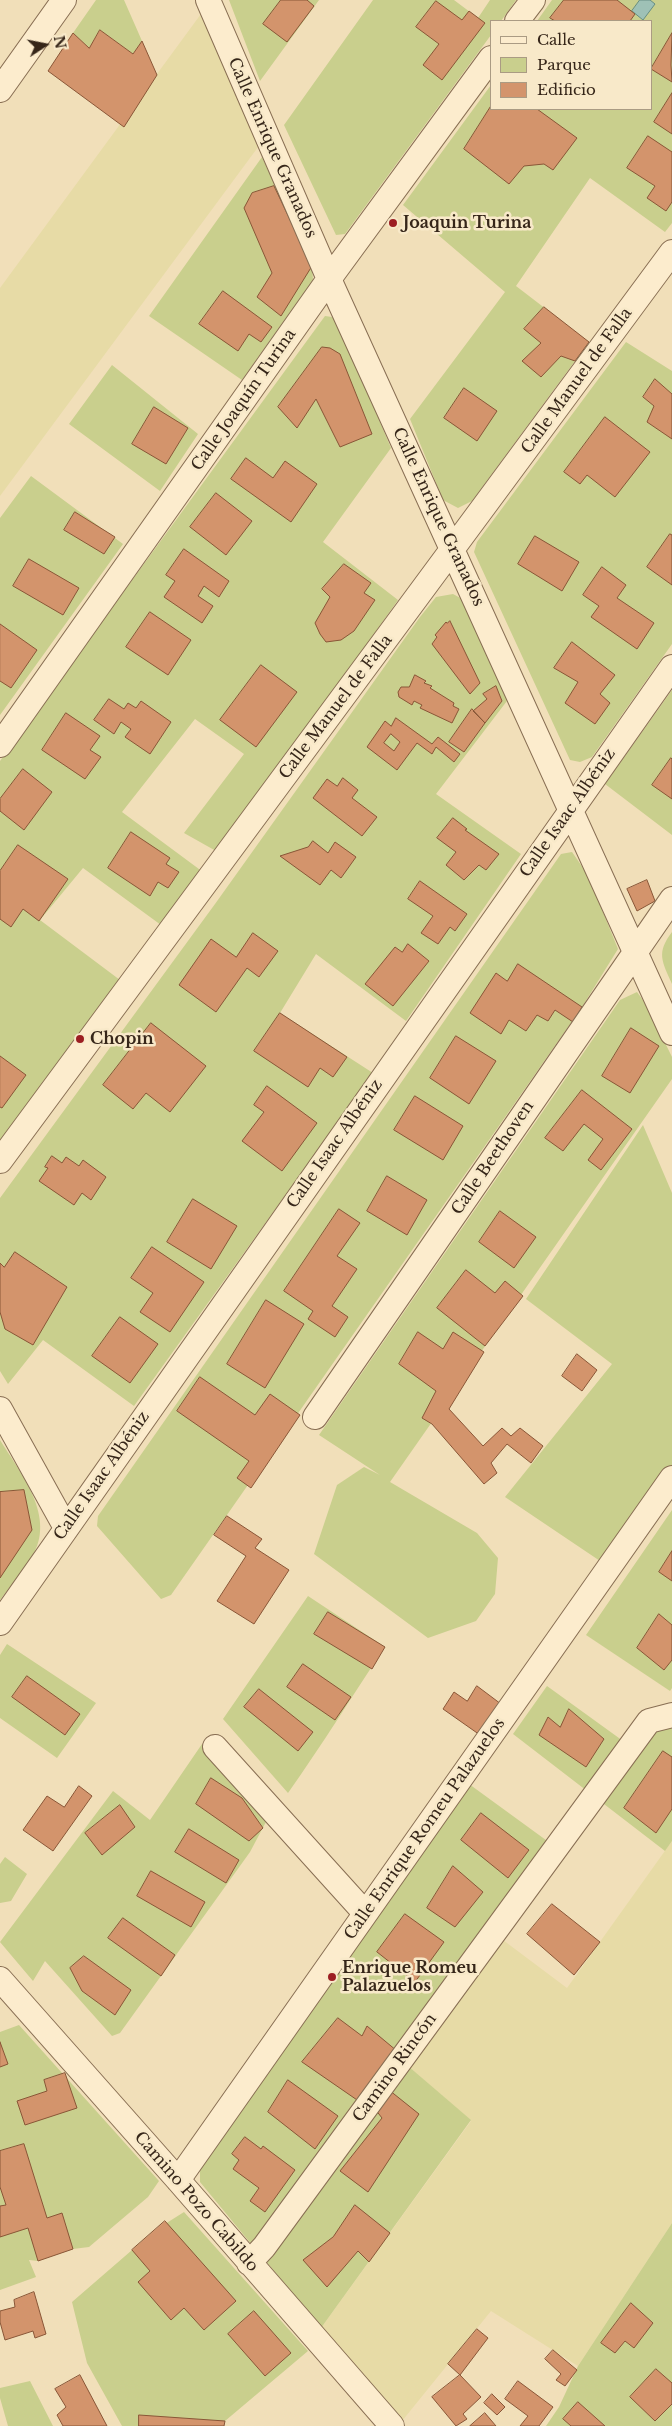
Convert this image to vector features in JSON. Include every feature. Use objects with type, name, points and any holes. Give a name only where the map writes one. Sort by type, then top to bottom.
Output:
[{"type":"street","points":[[0,90],[64,0]]},
{"type":"street","name":"Calle Enrique Granados","points":[[208,0],[329,280],[672,1033]]},
{"type":"street","points":[[518,20],[533,0]]},
{"type":"street","name":"Calle Joaquín Turina","points":[[0,744],[329,280],[490,59]]},
{"type":"street","name":"Calle Manuel de Falla","points":[[0,1161],[672,252]]},
{"type":"street","name":"Calle Isaac Albéniz","points":[[0,1622],[570,809],[672,667]]},
{"type":"street","name":"Calle Beethoven","points":[[315,1417],[672,899]]},
{"type":"street","points":[[0,1409],[66,1528]]},
{"type":"street","name":"Calle Enrique Romeu Palazuelos","points":[[178,2180],[672,1478]]},
{"type":"street","name":"Camino Rincón","points":[[248,2263],[264,2248],[649,1720],[672,1715]]},
{"type":"street","points":[[215,1747],[365,1914]]},
{"type":"street","name":"Camino Pozo Cabildo","points":[[0,1980],[178,2180],[248,2263],[392,2426]]},
{"type":"shaded area","points":[[209,3],[267,135],[0,496],[0,288]]},
{"type":"shaded area","points":[[672,1841],[672,2223],[578,2366],[491,2311],[398,2426],[321,2328],[471,2121],[407,2065],[499,1937],[567,1988]]},
{"type":"green space","points":[[96,0],[124,0],[142,41],[133,54],[100,30],[89,48],[73,33]]},
{"type":"green space","points":[[229,0],[319,0],[260,81]]},
{"type":"green space","points":[[373,0],[454,0],[478,18],[490,0],[516,0],[502,20],[490,20],[490,36],[345,234],[336,235],[284,125]]},
{"type":"green space","points":[[552,0],[672,0],[672,223],[665,232],[590,178],[516,286],[589,342],[472,501],[458,508],[443,500],[410,419],[505,292],[403,205],[490,86],[490,110],[652,110],[652,20],[538,20]]},
{"type":"green space","points":[[262,157],[312,266],[313,280],[242,380],[149,316]]},
{"type":"green space","points":[[325,316],[332,317],[339,325],[391,448],[323,542],[398,600],[245,817],[216,851],[184,833],[244,754],[195,719],[122,812],[203,872],[161,925],[83,868],[40,920],[124,983],[0,1143],[0,761]]},
{"type":"green space","points":[[626,342],[672,371],[672,644],[592,757],[580,762],[570,760],[474,552],[477,542]]},
{"type":"green space","points":[[112,365],[198,434],[160,491],[69,424]]},
{"type":"green space","points":[[31,476],[123,544],[0,715],[0,518]]},
{"type":"green space","points":[[453,594],[464,600],[510,697],[436,794],[521,854],[406,1021],[316,954],[280,1013],[373,1073],[134,1406],[43,1340],[8,1384],[0,1371],[0,1198],[215,904],[420,617],[436,597]]},
{"type":"green space","points":[[672,690],[672,835],[605,784]]},
{"type":"green space","points":[[572,852],[588,875],[618,949],[582,1007],[171,1595],[161,1599],[97,1526],[98,1516],[561,854]]},
{"type":"green space","points":[[672,932],[672,984],[663,963],[662,952]]},
{"type":"green space","points":[[637,992],[646,1004],[672,1057],[672,1079],[390,1482],[477,1533],[498,1558],[495,1594],[476,1621],[428,1638],[314,1554],[337,1485],[364,1467],[380,1475],[319,1435],[620,1000]]},
{"type":"green space","points":[[643,1125],[672,1193],[672,1478],[609,1567],[505,1497],[612,1364],[526,1299]]},
{"type":"green space","points":[[0,1440],[25,1479],[37,1508],[40,1523],[39,1538],[34,1553],[0,1600]]},
{"type":"green space","points":[[672,1510],[672,1688],[670,1691],[586,1635]]},
{"type":"green space","points":[[308,1596],[385,1647],[288,1793],[223,1719]]},
{"type":"green space","points":[[7,1644],[96,1703],[57,1758],[0,1718],[0,1655]]},
{"type":"green space","points":[[547,1686],[630,1746],[672,1715],[672,1841],[665,1851],[513,1734]]},
{"type":"green space","points":[[202,1744],[267,1820],[250,1852],[120,2033],[112,2036],[45,1961],[33,1981],[0,1942],[113,1791],[150,1820]]},
{"type":"green space","points":[[469,1784],[550,1843],[252,2245],[200,2182],[200,2165]]},
{"type":"green space","points":[[5,1857],[27,1874],[11,1901],[0,1903],[0,1864]]},
{"type":"green space","points":[[19,2025],[159,2181],[148,2197],[89,2247],[73,2249],[38,2261],[29,2260],[36,2277],[0,2290],[0,2032]]},
{"type":"green space","points":[[407,2065],[471,2120],[321,2328],[265,2260]]},
{"type":"green space","points":[[184,2212],[308,2351],[225,2421],[224,2426],[122,2426],[87,2363],[72,2302],[154,2231]]},
{"type":"green space","points":[[672,2223],[672,2426],[546,2426],[559,2407],[578,2366]]},
{"type":"green space","points":[[30,2381],[53,2426],[8,2426],[0,2398],[0,2388]]},
{"type":"water","points":[[640,0],[650,0],[655,4],[643,20],[632,11]]},
{"type":"building","points":[[281,0],[307,0],[314,6],[287,42],[263,24]]},
{"type":"building","points":[[564,0],[617,0],[635,14],[631,20],[553,20],[550,18]]},
{"type":"building","points":[[436,1],[462,20],[469,11],[485,23],[442,80],[423,65],[439,44],[416,27]]},
{"type":"building","points":[[100,30],[133,54],[142,41],[157,75],[124,127],[48,71],[73,33],[89,48]]},
{"type":"building","points":[[672,33],[672,82],[652,70]]},
{"type":"building","points":[[672,93],[672,134],[654,122]]},
{"type":"building","points":[[490,108],[490,110],[538,110],[577,138],[553,170],[544,164],[524,166],[509,184],[464,149]]},
{"type":"building","points":[[648,136],[672,152],[672,202],[666,211],[647,198],[655,186],[627,168]]},
{"type":"building","points":[[274,186],[312,266],[281,316],[257,297],[272,273],[244,208],[252,193]]},
{"type":"building","points":[[223,291],[272,327],[261,342],[249,334],[238,351],[199,324]]},
{"type":"building","points":[[544,307],[589,342],[575,361],[561,356],[541,377],[522,361],[541,343],[524,329]]},
{"type":"building","points":[[322,347],[330,348],[340,354],[372,434],[340,447],[316,399],[297,428],[278,407]]},
{"type":"building","points":[[655,379],[672,394],[672,439],[647,422],[654,406],[643,397]]},
{"type":"building","points":[[464,388],[497,411],[477,441],[444,418]]},
{"type":"building","points":[[154,407],[188,428],[166,464],[132,444]]},
{"type":"building","points":[[605,417],[650,452],[615,497],[587,475],[580,484],[564,472]]},
{"type":"building","points":[[246,458],[273,478],[285,461],[317,484],[291,522],[231,479]]},
{"type":"building","points":[[216,493],[252,521],[226,555],[190,527]]},
{"type":"building","points":[[75,512],[115,537],[104,554],[64,530]]},
{"type":"building","points":[[670,534],[672,535],[672,585],[647,567]]},
{"type":"building","points":[[535,536],[579,562],[562,591],[518,564]]},
{"type":"building","points":[[184,549],[229,581],[219,597],[204,586],[198,596],[213,606],[202,623],[164,597],[175,581],[166,575]]},
{"type":"building","points":[[29,559],[79,588],[63,615],[13,586]]},
{"type":"building","points":[[344,564],[371,583],[364,593],[375,600],[354,631],[341,640],[326,642],[315,623],[330,597],[322,589]]},
{"type":"building","points":[[602,567],[626,585],[617,598],[654,623],[637,649],[591,617],[599,606],[583,595]]},
{"type":"building","points":[[150,612],[191,640],[168,675],[126,647]]},
{"type":"building","points":[[450,621],[480,683],[470,694],[432,644],[437,637],[435,635],[446,622]]},
{"type":"building","points":[[0,624],[37,650],[11,688],[0,681]]},
{"type":"building","points":[[572,642],[615,675],[600,694],[610,703],[595,724],[565,703],[578,682],[554,668]]},
{"type":"building","points":[[261,665],[297,692],[256,747],[220,720]]},
{"type":"building","points":[[415,675],[426,681],[424,683],[432,686],[430,688],[454,703],[453,706],[459,709],[452,723],[420,708],[422,705],[414,701],[412,705],[399,697],[398,692],[401,687],[409,687]]},
{"type":"building","points":[[496,686],[502,701],[485,723],[473,711],[487,699],[483,694]]},
{"type":"building","points":[[109,699],[124,709],[128,703],[136,708],[141,701],[171,722],[150,754],[125,737],[131,729],[121,722],[114,734],[94,720]]},
{"type":"building","points":[[472,709],[485,723],[464,752],[449,742]]},
{"type":"building","points":[[66,713],[100,736],[90,750],[101,757],[85,779],[42,750]]},
{"type":"building","points":[[396,718],[432,744],[438,737],[460,754],[454,762],[436,747],[432,754],[417,743],[397,770],[367,747],[385,721],[391,726]],"holes":[[[391,734],[400,742],[394,751],[384,743]]]},
{"type":"building","points":[[672,759],[672,799],[652,785]]},
{"type":"building","points":[[23,769],[52,792],[24,830],[0,811],[0,799]]},
{"type":"building","points":[[343,778],[358,790],[352,798],[377,817],[362,836],[313,798],[327,779],[337,786]]},
{"type":"building","points":[[453,818],[467,829],[465,830],[499,854],[486,870],[479,865],[464,880],[446,865],[456,852],[437,838]]},
{"type":"building","points":[[131,832],[170,858],[166,864],[179,872],[168,888],[158,882],[150,896],[108,868]]},
{"type":"building","points":[[313,841],[328,853],[335,842],[356,857],[341,878],[331,870],[320,885],[280,856],[308,847]]},
{"type":"building","points":[[18,845],[68,879],[39,921],[23,909],[11,927],[0,919],[0,871]]},
{"type":"building","points":[[647,880],[655,901],[637,911],[627,889]]},
{"type":"building","points":[[420,881],[467,914],[455,931],[450,927],[438,944],[421,933],[433,916],[408,899]]},
{"type":"building","points":[[253,933],[278,951],[259,977],[247,968],[216,1012],[179,985],[211,939],[236,957]]},
{"type":"building","points":[[408,944],[429,961],[393,1006],[365,984],[395,947],[402,952]]},
{"type":"building","points":[[518,964],[582,1007],[573,1022],[555,1010],[548,1021],[537,1015],[526,1031],[509,1020],[501,1034],[470,1013],[496,973],[507,981]]},
{"type":"building","points":[[280,1013],[347,1057],[333,1077],[320,1068],[308,1087],[254,1051]]},
{"type":"building","points":[[151,1023],[206,1066],[170,1112],[146,1093],[133,1109],[103,1085]]},
{"type":"building","points":[[631,1028],[659,1046],[630,1093],[602,1076]]},
{"type":"building","points":[[456,1036],[496,1061],[469,1104],[430,1078]]},
{"type":"building","points":[[0,1056],[26,1075],[2,1108],[0,1107]]},
{"type":"building","points":[[267,1086],[317,1123],[282,1171],[242,1141],[264,1112],[254,1105]]},
{"type":"building","points":[[582,1090],[632,1129],[601,1170],[588,1160],[603,1139],[584,1124],[563,1151],[545,1138]]},
{"type":"building","points":[[415,1096],[463,1126],[443,1160],[394,1130]]},
{"type":"building","points":[[52,1156],[62,1163],[66,1157],[79,1166],[83,1160],[106,1177],[91,1200],[82,1193],[74,1205],[39,1181],[48,1168],[45,1167]]},
{"type":"building","points":[[387,1176],[427,1200],[407,1235],[367,1211]]},
{"type":"building","points":[[193,1199],[237,1226],[211,1269],[167,1242]]},
{"type":"building","points":[[339,1209],[360,1223],[337,1256],[357,1269],[332,1306],[348,1317],[335,1337],[308,1319],[313,1311],[284,1291]]},
{"type":"building","points":[[500,1211],[536,1237],[514,1268],[479,1242]]},
{"type":"building","points":[[152,1247],[204,1282],[170,1332],[140,1312],[153,1293],[131,1278]]},
{"type":"building","points":[[15,1252],[67,1287],[33,1345],[5,1329],[0,1312],[0,1263],[4,1267]]},
{"type":"building","points":[[466,1270],[495,1293],[505,1281],[523,1296],[485,1346],[437,1308]]},
{"type":"building","points":[[266,1300],[304,1324],[265,1388],[227,1364]]},
{"type":"building","points":[[120,1317],[158,1344],[130,1383],[92,1356]]},
{"type":"building","points":[[418,1332],[443,1349],[453,1332],[484,1352],[449,1409],[483,1446],[502,1428],[511,1436],[520,1428],[543,1446],[531,1463],[507,1444],[491,1463],[497,1473],[484,1484],[432,1424],[422,1418],[436,1391],[399,1364]]},
{"type":"building","points":[[577,1354],[597,1370],[582,1391],[562,1376]]},
{"type":"building","points":[[200,1377],[255,1415],[270,1394],[300,1415],[251,1488],[237,1478],[249,1461],[177,1411]]},
{"type":"building","points":[[24,1490],[32,1530],[0,1578],[0,1492]]},
{"type":"building","points":[[227,1516],[262,1539],[255,1548],[289,1570],[254,1624],[217,1601],[246,1556],[214,1535]]},
{"type":"building","points":[[672,1551],[672,1581],[659,1572]]},
{"type":"building","points":[[328,1612],[385,1647],[372,1669],[314,1634]]},
{"type":"building","points":[[659,1614],[672,1625],[672,1660],[664,1670],[637,1648]]},
{"type":"building","points":[[303,1664],[351,1697],[335,1720],[287,1687]]},
{"type":"building","points":[[27,1676],[80,1714],[65,1735],[12,1697]]},
{"type":"building","points":[[477,1686],[501,1704],[480,1735],[443,1709],[454,1692],[467,1701]]},
{"type":"building","points":[[259,1689],[313,1732],[298,1751],[244,1707]]},
{"type":"building","points":[[569,1709],[604,1739],[586,1767],[539,1735],[548,1717],[560,1727]]},
{"type":"building","points":[[663,1751],[672,1757],[672,1809],[656,1833],[624,1808]]},
{"type":"building","points":[[211,1778],[242,1798],[263,1828],[249,1841],[196,1804]]},
{"type":"building","points":[[79,1786],[92,1796],[53,1851],[23,1830],[47,1796],[64,1807]]},
{"type":"building","points":[[120,1805],[135,1827],[102,1855],[85,1833]]},
{"type":"building","points":[[481,1813],[529,1850],[508,1878],[461,1840]]},
{"type":"building","points":[[189,1829],[239,1860],[226,1883],[175,1852]]},
{"type":"building","points":[[453,1866],[483,1892],[455,1927],[427,1908]]},
{"type":"building","points":[[151,1871],[205,1902],[191,1927],[137,1896]]},
{"type":"building","points":[[552,1904],[600,1942],[574,1975],[527,1934]]},
{"type":"building","points":[[405,1914],[444,1942],[415,1982],[377,1952]]},
{"type":"building","points":[[123,1918],[175,1955],[161,1976],[108,1938]]},
{"type":"building","points":[[84,1956],[131,1990],[115,2015],[82,1991],[70,1968]]},
{"type":"building","points":[[338,2018],[362,2036],[367,2026],[397,2051],[360,2102],[302,2062]]},
{"type":"building","points":[[0,2042],[8,2064],[0,2067]]},
{"type":"building","points":[[65,2073],[77,2108],[25,2125],[17,2101],[47,2091],[44,2080]]},
{"type":"building","points":[[288,2080],[338,2116],[315,2149],[268,2112]]},
{"type":"building","points":[[389,2090],[419,2114],[368,2192],[340,2171],[382,2118],[375,2109]]},
{"type":"building","points":[[245,2137],[261,2149],[263,2146],[295,2170],[265,2212],[250,2201],[259,2188],[233,2169],[239,2160],[232,2154]]},
{"type":"building","points":[[24,2144],[47,2218],[62,2213],[73,2249],[38,2261],[28,2228],[0,2237],[0,2206],[6,2205],[0,2187],[0,2151]]},
{"type":"building","points":[[355,2205],[390,2233],[369,2262],[358,2251],[327,2287],[303,2260],[333,2237]]},
{"type":"building","points":[[165,2221],[236,2301],[204,2330],[184,2308],[171,2320],[138,2282],[150,2271],[132,2250]]},
{"type":"building","points":[[34,2292],[46,2334],[35,2338],[33,2331],[5,2340],[0,2322],[0,2311],[15,2307],[14,2300]]},
{"type":"building","points":[[631,2303],[653,2323],[634,2348],[625,2341],[615,2353],[601,2343]]},
{"type":"building","points":[[254,2311],[291,2353],[265,2376],[228,2334]]},
{"type":"building","points":[[477,2329],[488,2338],[460,2375],[448,2364]]},
{"type":"building","points":[[553,2350],[577,2370],[565,2386],[556,2380],[561,2374],[545,2359]]},
{"type":"building","points":[[656,2369],[672,2383],[672,2404],[655,2421],[630,2397]]},
{"type":"building","points":[[80,2375],[107,2426],[63,2426],[57,2415],[66,2407],[55,2389]]},
{"type":"building","points":[[460,2375],[481,2397],[463,2414],[467,2419],[456,2426],[432,2397]]},
{"type":"building","points":[[518,2381],[553,2407],[539,2426],[520,2426],[528,2416],[505,2399]]},
{"type":"building","points":[[492,2394],[505,2407],[497,2415],[484,2403]]},
{"type":"building","points":[[578,2402],[605,2426],[571,2426],[563,2419]]},
{"type":"building","points":[[485,2413],[496,2426],[470,2426]]},
{"type":"building","points":[[139,2415],[225,2421],[224,2426],[139,2426]]},
{"type":"place","name":"Joaquin Turina","points":[[393,223]]},
{"type":"place","name":"Chopin","points":[[80,1039]]},
{"type":"place","name":"Enrique Romeu Palazuelos","points":[[332,1977]]}]
